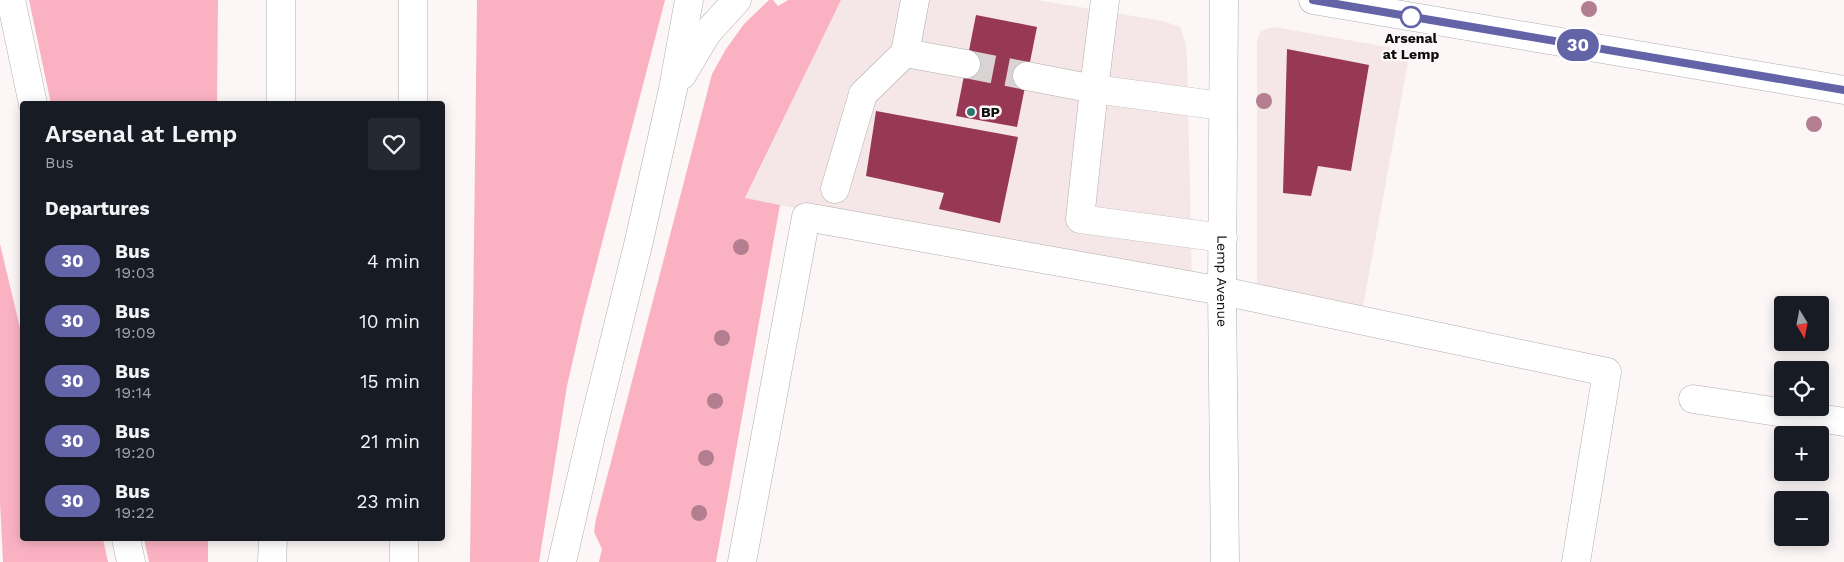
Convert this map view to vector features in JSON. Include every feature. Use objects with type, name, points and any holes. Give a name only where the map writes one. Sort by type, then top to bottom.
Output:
[{"type":"main road","points":[[11,0],[32,101]]},
{"type":"main road","points":[[281,0],[281,101]]},
{"type":"main road","points":[[412,101],[413,0]]},
{"type":"main road","points":[[562,562],[673,89],[689,0]]},
{"type":"main road","points":[[673,89],[707,33],[737,0]]},
{"type":"main road","points":[[835,189],[863,94],[906,53],[915,0]]},
{"type":"main road","points":[[1105,0],[1080,219],[1223,238]]},
{"type":"main road","name":"Lemp Avenue","points":[[1224,0],[1222,291],[1225,562]]},
{"type":"main road","points":[[1313,0],[1844,90]]},
{"type":"main road","points":[[906,53],[966,64]]},
{"type":"main road","points":[[1027,76],[1094,89],[1222,106]]},
{"type":"main road","points":[[742,562],[806,217],[1222,291],[1607,372],[1576,562]]},
{"type":"main road","points":[[1693,399],[1844,422]]},
{"type":"main road","points":[[126,541],[131,562]]},
{"type":"main road","points":[[272,562],[273,541]]},
{"type":"main road","points":[[404,541],[404,562]]},
{"type":"shaded area","points":[[29,0],[218,0],[217,101],[50,101]]},
{"type":"shaded area","points":[[477,0],[665,0],[583,316],[567,386],[539,562],[470,562]]},
{"type":"shaded area","points":[[769,0],[773,0],[778,6],[788,0],[841,0],[745,198],[780,205],[716,562],[599,562],[602,549],[594,532],[596,519],[712,74],[726,49],[744,24]]},
{"type":"shaded area","points":[[841,0],[1037,0],[1163,21],[1180,27],[1185,41],[1187,57],[1192,280],[745,199]]},
{"type":"shaded area","points":[[1274,27],[1410,51],[1362,312],[1257,292],[1257,41],[1261,31]]},
{"type":"shaded area","points":[[0,244],[20,328],[20,541],[103,541],[108,562],[3,562],[0,502]]},
{"type":"shaded area","points":[[144,541],[208,541],[208,562],[149,562]]},
{"type":"building","points":[[976,15],[1037,27],[1017,127],[956,116]]},
{"type":"building","points":[[1287,49],[1369,65],[1351,171],[1318,166],[1311,196],[1283,193]]},
{"type":"building","points":[[876,111],[1018,137],[1000,223],[939,209],[944,193],[866,176]]},
{"type":"tunnel","points":[[966,64],[1027,76]]},
{"type":"bus line","name":"30","points":[[1313,0],[1844,90]]},
{"type":"place","name":"Arsenal at Lemp","points":[[1411,17]]},
{"type":"place","name":"BP","points":[[971,112]]}]
